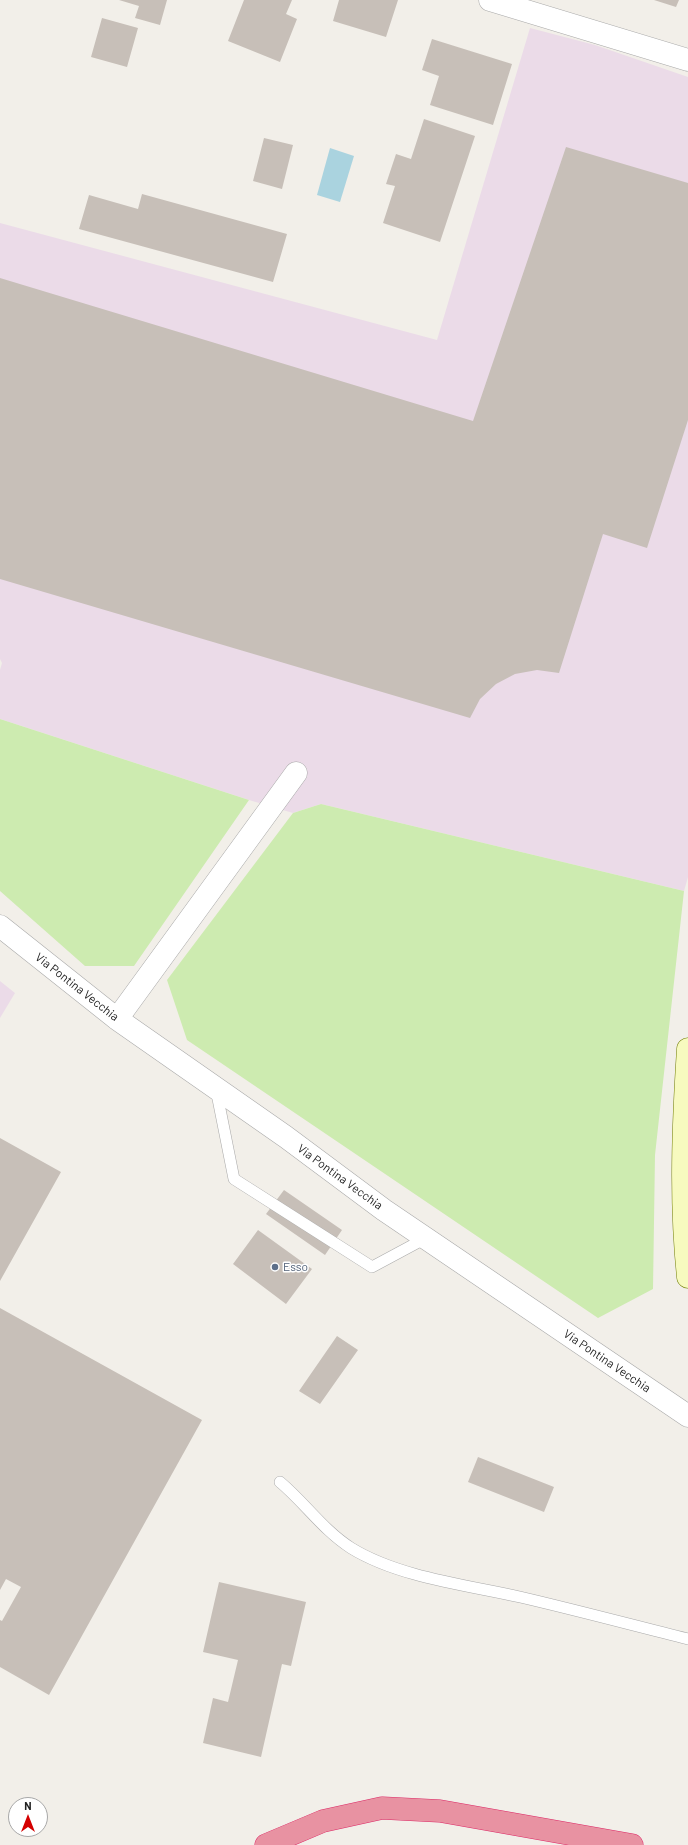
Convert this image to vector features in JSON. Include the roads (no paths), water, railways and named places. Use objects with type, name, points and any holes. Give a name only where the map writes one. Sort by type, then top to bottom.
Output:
[{"type":"highway","points":[[278,1842],[323,1821],[382,1808],[404,1808],[440,1811],[632,1845]]},
{"type":"main road","points":[[688,1049],[684,1169],[684,1219],[688,1276]]},
{"type":"street","points":[[490,0],[688,60]]},
{"type":"street","points":[[117,1019],[296,773]]},
{"type":"street","name":"Via Pontina Vecchia","points":[[0,926],[117,1019],[426,1238],[688,1416]]},
{"type":"lane","points":[[216,1088],[234,1179],[372,1267],[426,1238]]},
{"type":"lane","points":[[280,1482],[296,1496],[327,1530],[367,1556],[387,1564],[428,1577],[542,1602],[688,1639]]},
{"type":"water","points":[[330,148],[354,156],[340,202],[317,195]]},
{"type":"place","name":"Esso","points":[[275,1267]]}]
